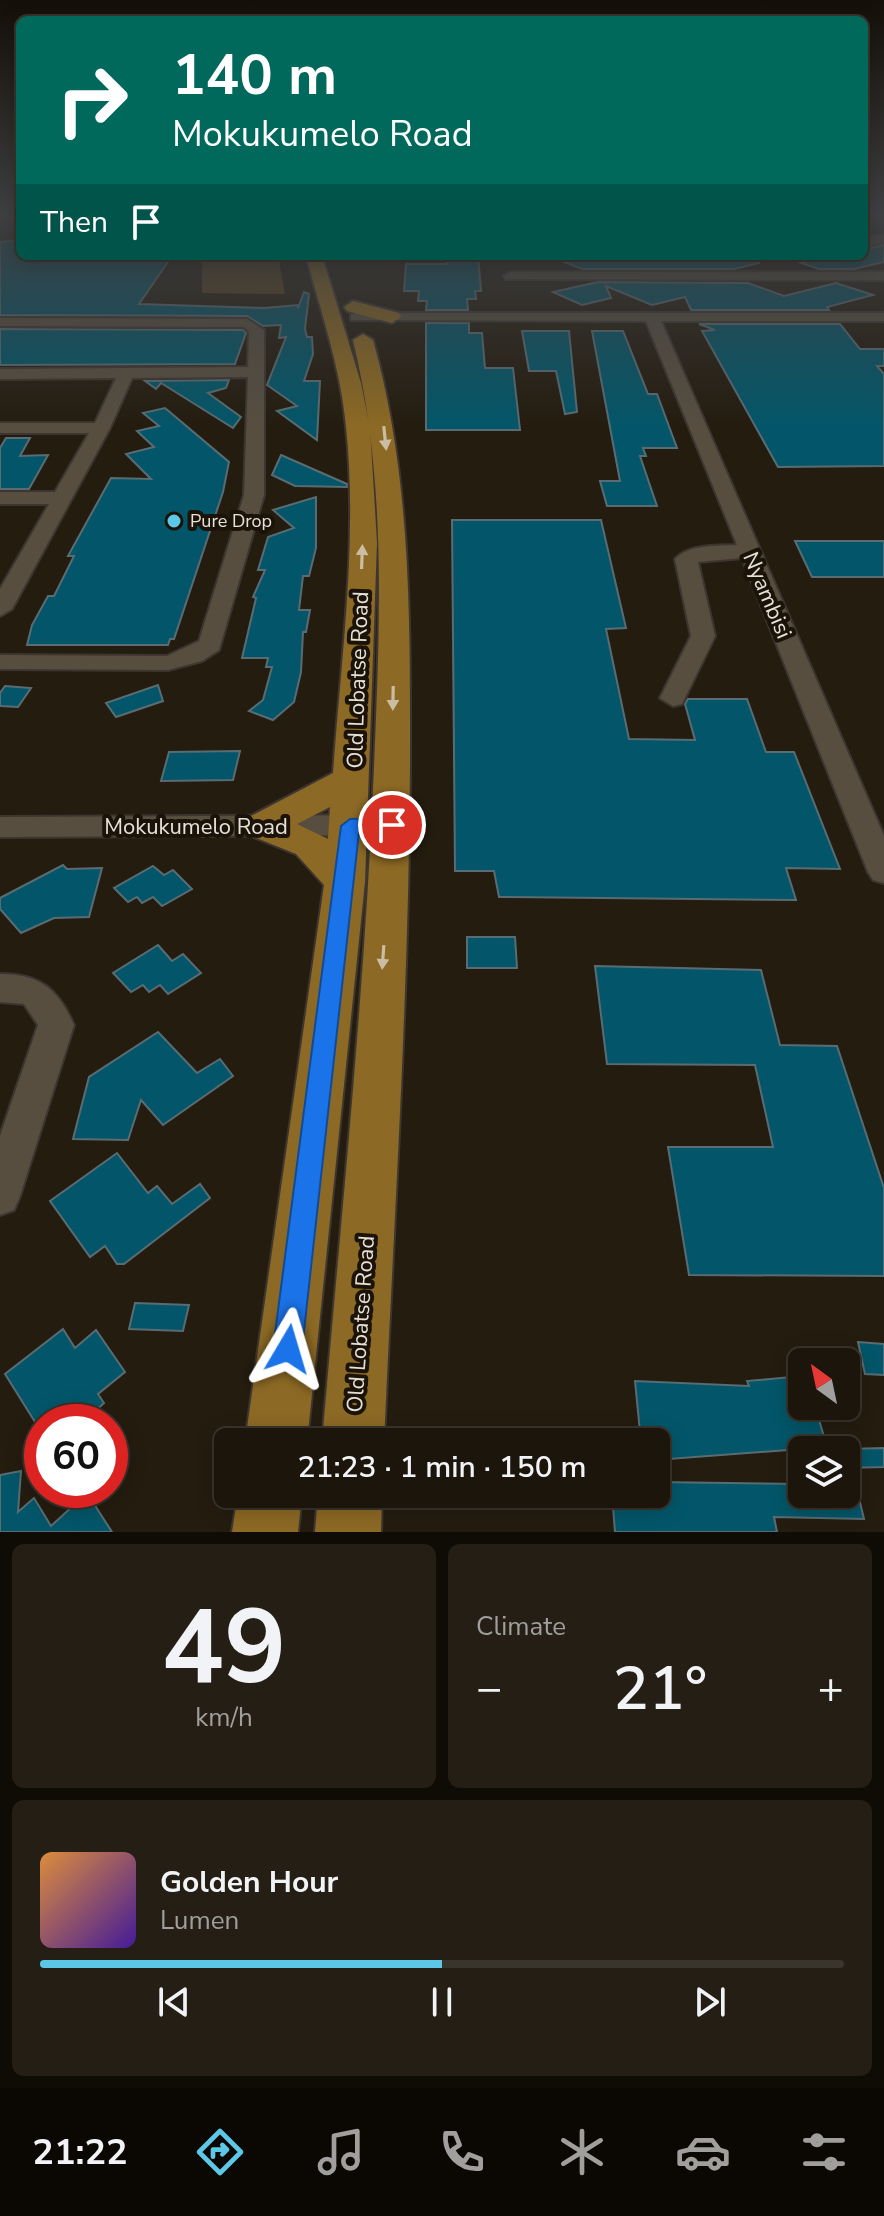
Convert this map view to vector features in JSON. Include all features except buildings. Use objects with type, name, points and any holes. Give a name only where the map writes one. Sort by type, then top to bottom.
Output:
[{"type":"main road","name":"Old Lobatse Road","points":[[278,1428],[345,882],[353,776],[363,542],[354,317],[333,284]]},
{"type":"main road","name":"Old Lobatse Road","points":[[343,284],[385,429],[395,541],[392,825],[354,1428]]},
{"type":"main road","points":[[263,826],[332,791],[353,776]]},
{"type":"main road","points":[[263,826],[310,844],[345,882]]},
{"type":"main road","points":[[265,1532],[268,1508]]},
{"type":"main road","points":[[348,1532],[349,1508]]},
{"type":"street","points":[[511,284],[513,296]]},
{"type":"street","points":[[513,296],[530,284]]},
{"type":"street","points":[[354,317],[513,296],[652,317],[884,317]]},
{"type":"street","name":"Nyambisi","points":[[652,317],[884,872]]},
{"type":"street","points":[[0,322],[247,323],[257,330],[254,495],[210,645],[193,656],[168,663],[0,662]]},
{"type":"street","points":[[0,374],[257,372]]},
{"type":"street","points":[[0,609],[6,587],[101,428],[126,374]]},
{"type":"street","points":[[0,428],[101,428]]},
{"type":"street","points":[[0,498],[59,498]]},
{"type":"street","points":[[673,698],[703,636],[686,559],[704,553],[749,551]]},
{"type":"street","name":"Mokukumelo Road","points":[[0,827],[392,825]]},
{"type":"street","points":[[0,988],[24,987],[47,1001],[56,1025],[0,1196]]},
{"type":"shaded area","points":[[202,284],[283,284],[285,294],[202,293]]},
{"type":"place","name":"Pure Drop","points":[[174,521]]},
{"type":"route","points":[[288,1349],[350,826],[392,825]]}]
